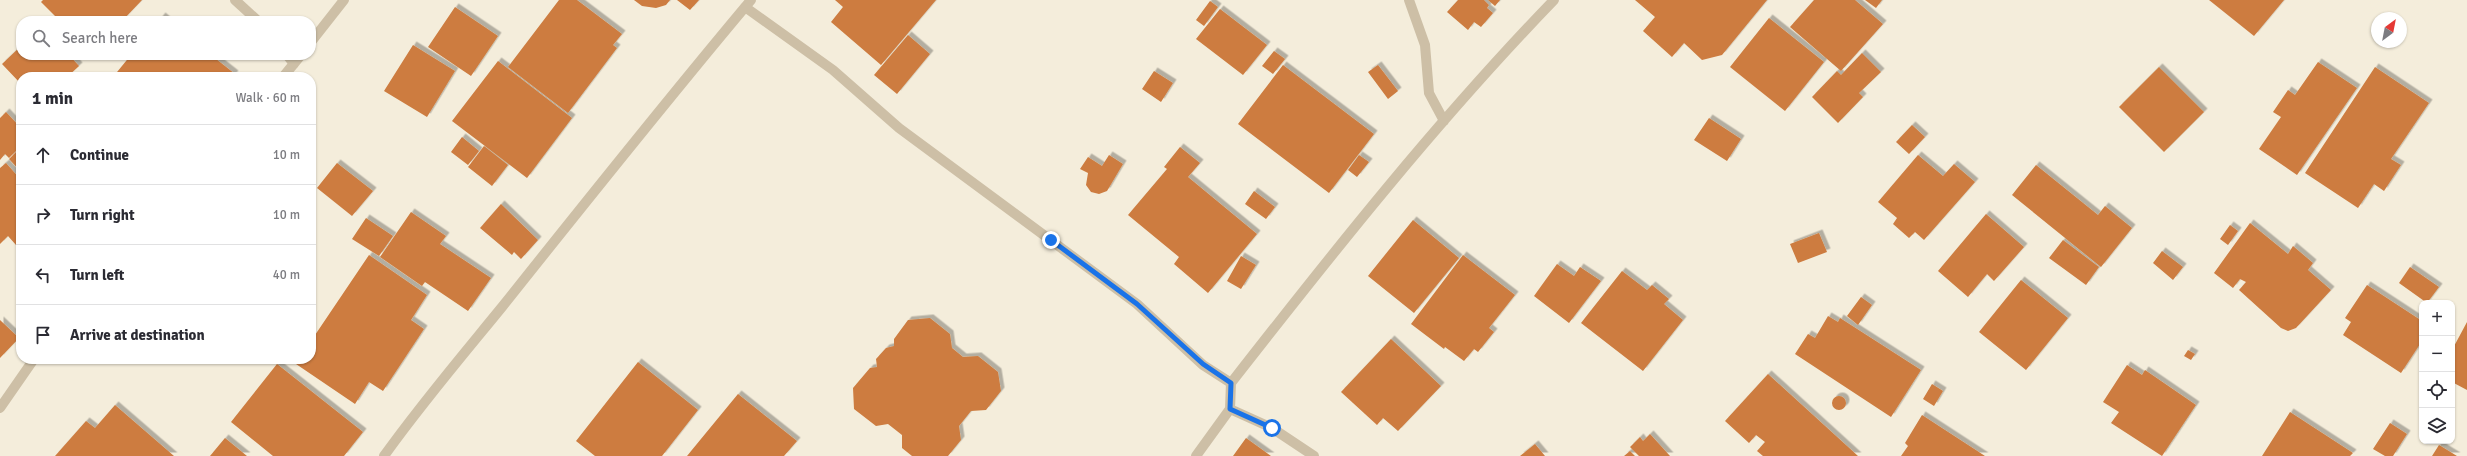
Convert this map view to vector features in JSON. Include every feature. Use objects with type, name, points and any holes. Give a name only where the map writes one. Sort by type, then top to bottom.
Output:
[{"type":"street","points":[[235,0],[253,16]]},
{"type":"street","points":[[316,36],[344,0]]},
{"type":"street","points":[[1409,0],[1425,45],[1429,93],[1444,121]]},
{"type":"street","points":[[1196,456],[1230,409],[1231,383],[1324,264],[1444,121],[1505,51],[1554,0]]},
{"type":"street","points":[[384,456],[420,406],[501,308],[617,160],[748,3],[833,70],[899,128],[1137,304],[1203,364],[1231,383]]},
{"type":"street","points":[[291,60],[294,64]]},
{"type":"street","points":[[287,72],[297,60]]},
{"type":"street","points":[[0,408],[31,364]]},
{"type":"street","points":[[1230,409],[1272,428],[1314,456]]},
{"type":"building","points":[[43,0],[142,0],[127,16],[55,16],[41,2]]},
{"type":"building","points":[[559,0],[577,0],[622,34],[613,45],[617,48],[568,113],[508,67]]},
{"type":"building","points":[[634,0],[670,0],[666,5],[656,8],[642,6]]},
{"type":"building","points":[[677,0],[699,0],[690,10]]},
{"type":"building","points":[[835,0],[936,0],[881,65],[831,22],[843,7]]},
{"type":"building","points":[[1458,0],[1484,0],[1489,5],[1487,8],[1493,13],[1481,27],[1474,22],[1468,30],[1447,12]]},
{"type":"building","points":[[1488,0],[1500,0],[1495,6]]},
{"type":"building","points":[[1635,0],[1767,0],[1722,55],[1702,60],[1684,43],[1672,57],[1643,31],[1655,17]]},
{"type":"building","points":[[1814,0],[1855,0],[1883,24],[1841,71],[1790,27]]},
{"type":"building","points":[[1865,0],[1882,0],[1876,8]]},
{"type":"building","points":[[2209,0],[2284,0],[2254,36]]},
{"type":"building","points":[[1210,1],[1218,7],[1204,26],[1196,20]]},
{"type":"building","points":[[455,7],[498,36],[471,76],[428,47]]},
{"type":"building","points":[[1220,9],[1267,45],[1243,75],[1196,39]]},
{"type":"building","points":[[1769,18],[1824,62],[1785,111],[1730,67]]},
{"type":"building","points":[[908,35],[930,54],[897,94],[874,75]]},
{"type":"building","points":[[413,45],[455,71],[427,117],[384,91]]},
{"type":"building","points":[[16,51],[16,60],[74,60],[79,66],[72,72],[16,72],[16,79],[2,64]]},
{"type":"building","points":[[1274,51],[1285,59],[1273,74],[1262,66]]},
{"type":"building","points":[[1862,53],[1881,72],[1859,93],[1863,97],[1838,123],[1812,97],[1837,71],[1841,75]]},
{"type":"building","points":[[127,60],[217,60],[232,72],[117,72]]},
{"type":"building","points":[[498,61],[572,118],[527,178],[452,121]]},
{"type":"building","points":[[2318,62],[2357,88],[2297,175],[2259,149],[2281,117],[2273,112],[2288,90],[2295,95]]},
{"type":"building","points":[[1283,65],[1374,134],[1329,193],[1238,124]]},
{"type":"building","points":[[1378,65],[1398,91],[1388,99],[1368,72]]},
{"type":"building","points":[[2159,67],[2204,112],[2164,152],[2119,107]]},
{"type":"building","points":[[2375,67],[2429,103],[2391,159],[2401,165],[2384,191],[2374,184],[2358,208],[2305,173]]},
{"type":"building","points":[[1154,71],[1173,83],[1161,102],[1142,89]]},
{"type":"building","points":[[6,112],[16,123],[16,151],[9,158],[5,154],[0,160],[0,118]]},
{"type":"building","points":[[1709,118],[1741,139],[1727,161],[1694,140]]},
{"type":"building","points":[[1912,125],[1925,137],[1909,154],[1896,142]]},
{"type":"building","points":[[462,137],[479,151],[468,165],[451,152]]},
{"type":"building","points":[[484,146],[508,165],[492,186],[468,167]]},
{"type":"building","points":[[1180,147],[1200,163],[1188,177],[1257,234],[1208,293],[1174,264],[1179,257],[1128,215],[1167,169],[1164,167]]},
{"type":"building","points":[[16,152],[16,167],[9,159]]},
{"type":"building","points":[[1109,155],[1123,164],[1107,191],[1099,194],[1091,192],[1086,185],[1088,173],[1080,169],[1088,157],[1102,166]]},
{"type":"building","points":[[1359,155],[1369,162],[1357,177],[1348,170]]},
{"type":"building","points":[[1918,155],[1943,176],[1954,164],[1975,182],[1924,240],[1915,232],[1909,238],[1893,224],[1897,218],[1878,202]]},
{"type":"building","points":[[6,163],[16,174],[16,245],[8,236],[0,244],[0,168]]},
{"type":"building","points":[[337,163],[373,191],[352,216],[317,188]]},
{"type":"building","points":[[2036,165],[2098,215],[2105,206],[2132,228],[2101,267],[2012,195]]},
{"type":"building","points":[[1254,191],[1275,207],[1266,219],[1245,204]]},
{"type":"building","points":[[501,204],[538,240],[521,259],[514,252],[512,255],[480,228]]},
{"type":"building","points":[[411,212],[446,236],[440,244],[491,278],[468,311],[425,282],[422,286],[380,257]]},
{"type":"building","points":[[1986,214],[2024,247],[1994,281],[1987,274],[1968,297],[1938,271]]},
{"type":"building","points":[[366,218],[393,236],[379,256],[352,239]]},
{"type":"building","points":[[1413,220],[1459,258],[1414,313],[1368,276]]},
{"type":"building","points":[[2250,223],[2288,254],[2293,246],[2313,263],[2308,270],[2331,290],[2296,328],[2288,331],[2281,328],[2239,290],[2246,282],[2240,279],[2233,288],[2214,273]]},
{"type":"building","points":[[2230,225],[2238,231],[2228,245],[2220,239]]},
{"type":"building","points":[[1819,233],[1827,252],[1798,263],[1790,244]]},
{"type":"building","points":[[2063,240],[2099,267],[2086,285],[2049,258]]},
{"type":"building","points":[[2162,251],[2183,267],[2173,280],[2153,263]]},
{"type":"building","points":[[369,255],[427,295],[411,320],[424,329],[383,391],[369,382],[355,404],[296,364],[316,364],[316,334]]},
{"type":"building","points":[[1463,255],[1515,295],[1489,328],[1494,332],[1478,352],[1474,349],[1464,361],[1445,347],[1444,349],[1411,324]]},
{"type":"building","points":[[1241,256],[1256,265],[1241,289],[1227,281]]},
{"type":"building","points":[[1557,264],[1574,276],[1580,267],[1601,281],[1569,323],[1534,296]]},
{"type":"building","points":[[2410,267],[2439,287],[2429,300],[2423,300],[2399,283]]},
{"type":"building","points":[[1622,271],[1647,290],[1652,285],[1669,299],[1664,304],[1683,320],[1643,371],[1581,323]]},
{"type":"building","points":[[2021,280],[2068,318],[2026,370],[1979,332]]},
{"type":"building","points":[[2367,285],[2419,319],[2419,346],[2401,373],[2343,335],[2351,322],[2345,318]]},
{"type":"building","points":[[1861,297],[1872,305],[1858,325],[1847,316]]},
{"type":"building","points":[[1828,316],[1838,322],[1840,318],[1921,370],[1891,417],[1795,354],[1808,334],[1815,338]]},
{"type":"building","points":[[930,318],[950,334],[952,348],[963,357],[978,356],[998,372],[1001,391],[986,410],[971,411],[959,426],[961,440],[948,456],[912,456],[902,448],[902,435],[888,424],[876,426],[854,409],[853,388],[870,368],[877,367],[876,359],[886,348],[894,346],[894,339],[908,320]]},
{"type":"building","points":[[0,320],[16,335],[16,341],[0,358]]},
{"type":"building","points":[[2467,322],[2467,390],[2455,384],[2455,344]]},
{"type":"building","points":[[1391,339],[1441,386],[1398,431],[1383,418],[1377,425],[1341,392]]},
{"type":"building","points":[[2188,350],[2195,354],[2191,360],[2184,356]]},
{"type":"building","points":[[638,362],[698,410],[662,456],[595,456],[576,441]]},
{"type":"building","points":[[277,364],[363,432],[344,456],[273,456],[231,422]]},
{"type":"building","points":[[2127,365],[2142,375],[2145,370],[2196,405],[2162,456],[2111,423],[2119,412],[2103,402]]},
{"type":"building","points":[[1768,374],[1858,456],[1763,456],[1757,451],[1765,442],[1756,435],[1749,443],[1725,421]]},
{"type":"building","points":[[1932,384],[1943,391],[1934,406],[1923,399]]},
{"type":"building","points":[[738,394],[797,441],[784,456],[687,456]]},
{"type":"building","points":[[1836,396],[1842,396],[1846,400],[1846,406],[1842,410],[1836,410],[1832,406],[1832,400]]},
{"type":"building","points":[[115,405],[174,456],[55,456],[86,421],[95,428]]},
{"type":"building","points":[[2290,412],[2353,453],[2350,456],[2262,456]]},
{"type":"building","points":[[1922,415],[1985,456],[1901,456],[1908,446],[1905,443]]},
{"type":"building","points":[[2390,423],[2407,434],[2393,456],[2385,456],[2373,449]]},
{"type":"building","points":[[1650,434],[1670,456],[1639,456],[1630,447],[1640,437],[1643,441]]},
{"type":"building","points":[[225,438],[247,456],[210,456]]},
{"type":"building","points":[[1246,438],[1271,456],[1233,456]]},
{"type":"building","points":[[1535,444],[1545,456],[1520,456]]},
{"type":"building","points":[[2439,445],[2457,456],[2432,456]]},
{"type":"building","points":[[1630,451],[1635,456],[1624,456]]},
{"type":"route","points":[[1051,240],[1137,304],[1203,364],[1231,383],[1230,409],[1272,428]]}]
